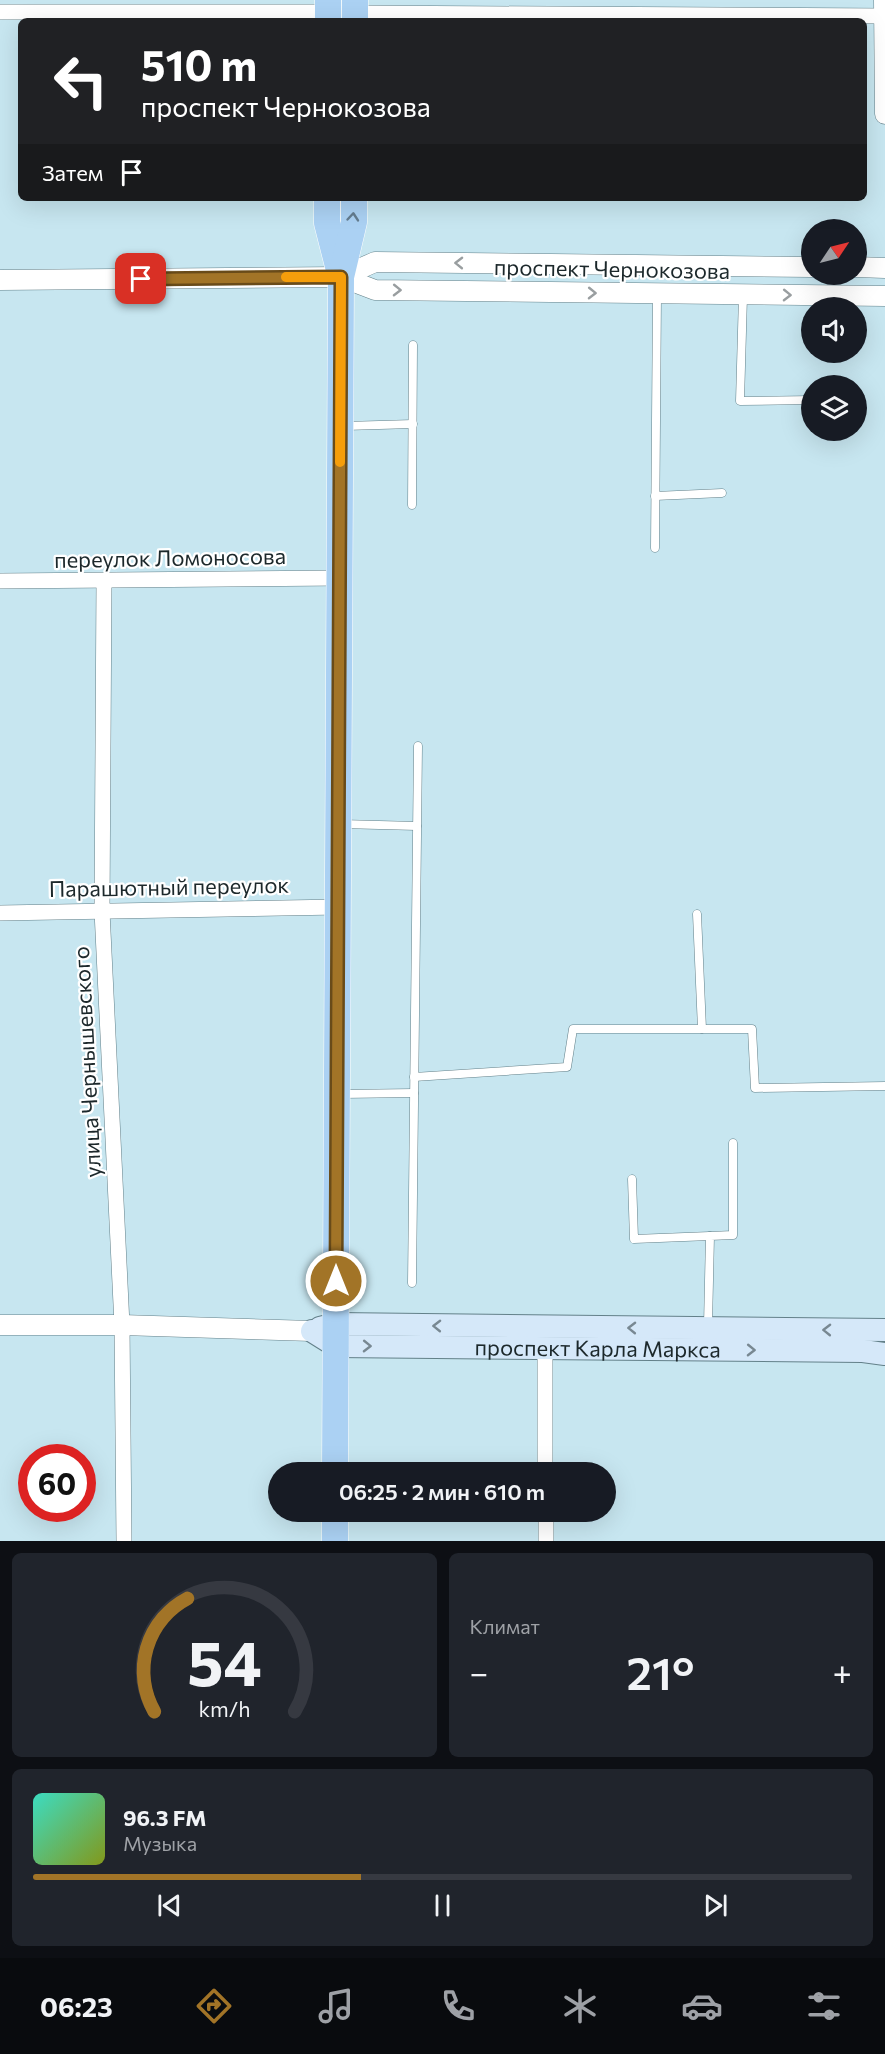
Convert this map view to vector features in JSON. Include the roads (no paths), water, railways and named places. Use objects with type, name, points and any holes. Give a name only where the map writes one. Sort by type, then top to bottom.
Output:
[{"type":"main road","points":[[327,201],[327,223],[341,277]]},
{"type":"main road","points":[[334,1462],[328,1333],[337,1094],[341,277],[354,222],[354,201]]},
{"type":"main road","name":"проспект Карла Маркса","points":[[328,1333],[708,1329],[885,1330]]},
{"type":"main road","name":"проспект Карла Маркса","points":[[328,1333],[545,1348],[863,1351],[885,1354]]},
{"type":"main road","points":[[335,1522],[335,1541]]},
{"type":"street","points":[[355,11],[884,8],[885,114]]},
{"type":"street","points":[[0,12],[328,11]]},
{"type":"street","name":"проспект Чернокозова","points":[[341,277],[375,262],[801,267]]},
{"type":"street","points":[[867,267],[885,268]]},
{"type":"street","name":"проспект Чернокозова","points":[[0,280],[341,277],[375,290],[885,296]]},
{"type":"street","name":"переулок Ломоносова","points":[[0,581],[340,578]]},
{"type":"street","name":"улица Чернышевского","points":[[104,581],[102,911],[122,1325],[123,1541]]},
{"type":"street","name":"Парашютный переулок","points":[[0,913],[339,907]]},
{"type":"street","name":"проспект Карла Маркса","points":[[0,1324],[122,1325],[328,1333]]},
{"type":"street","points":[[545,1348],[545,1462]]},
{"type":"street","points":[[546,1522],[546,1541]]},
{"type":"lane","points":[[655,548],[657,293]]},
{"type":"lane","points":[[743,294],[740,401],[801,400]]},
{"type":"lane","points":[[412,505],[413,345]]},
{"type":"lane","points":[[340,426],[414,424]]},
{"type":"lane","points":[[655,496],[722,493]]},
{"type":"lane","points":[[412,1283],[418,746]]},
{"type":"lane","points":[[339,824],[417,826]]},
{"type":"lane","points":[[696,914],[702,1029]]},
{"type":"lane","points":[[414,1077],[567,1067],[573,1029],[752,1029],[755,1088],[885,1086]]},
{"type":"lane","points":[[337,1094],[414,1093]]},
{"type":"lane","points":[[632,1179],[634,1239],[733,1234],[733,1143]]},
{"type":"lane","points":[[708,1329],[710,1236]]}]
